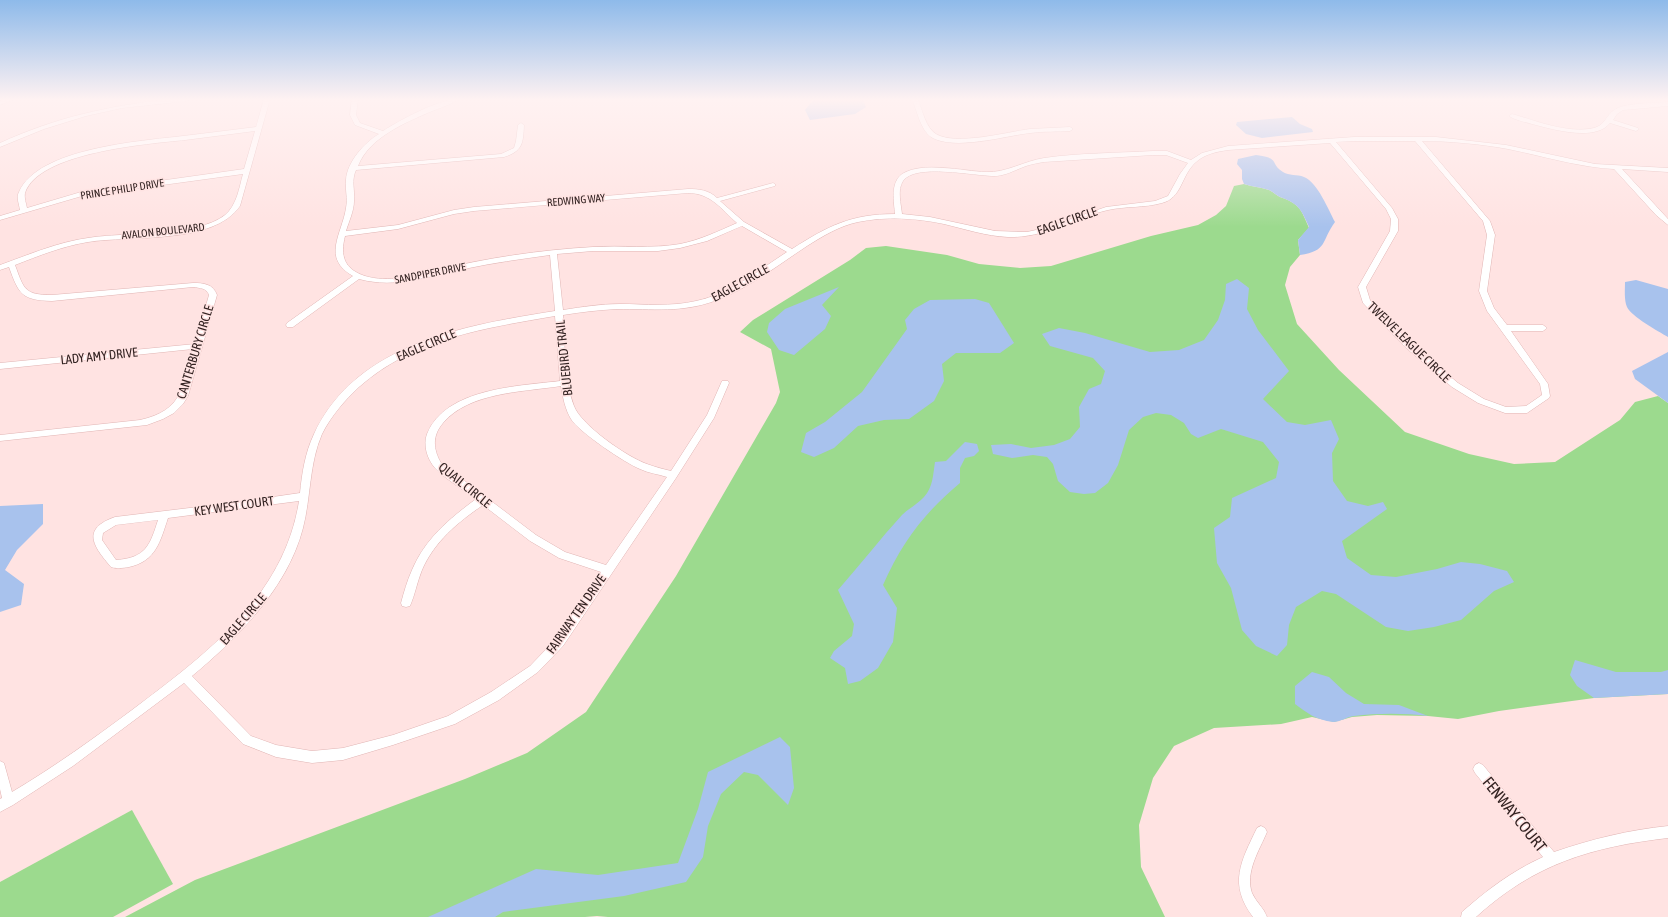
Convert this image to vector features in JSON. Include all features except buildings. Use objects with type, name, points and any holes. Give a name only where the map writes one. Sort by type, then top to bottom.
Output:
[{"type":"street","points":[[24,210],[22,193],[26,186],[42,171],[55,164],[76,155],[111,147],[154,142]]},
{"type":"street","name":"AVALON BOULEVARD","points":[[0,268],[43,252],[87,240],[188,231],[225,220],[233,213],[237,206],[255,142]]},
{"type":"street","name":"SANDPIPER DRIVE","points":[[374,142],[364,151],[353,168],[349,184],[350,203],[338,248],[338,256],[341,263],[348,270],[358,276],[373,280],[405,280],[466,266],[553,253],[604,248],[678,247],[710,238],[742,223]]},
{"type":"street","points":[[353,168],[502,156],[516,151],[519,147],[519,142]]},
{"type":"street","points":[[899,217],[898,187],[900,180],[904,175],[914,172],[937,170],[996,174],[1029,163],[1044,160],[1153,153],[1167,153],[1191,162],[1212,152],[1228,148],[1308,142]]},
{"type":"street","name":"TWELVE LEAGUE CIRCLE","points":[[1333,142],[1389,208],[1394,216],[1396,224],[1394,231],[1362,287],[1366,301],[1374,311],[1436,372],[1460,389],[1477,400],[1499,408],[1510,410],[1531,410],[1540,404],[1546,396],[1544,384],[1490,309],[1483,291],[1491,235],[1486,221],[1419,142]]},
{"type":"street","points":[[1460,142],[1479,143],[1573,162],[1617,168],[1668,170]]},
{"type":"street","name":"EAGLE CIRCLE","points":[[4,803],[61,768],[185,676],[240,626],[272,585],[294,543],[313,449],[318,435],[326,421],[335,407],[349,392],[382,365],[415,347],[460,330],[559,313],[607,307],[664,308],[698,303],[715,298],[729,291],[839,224],[861,218],[899,217],[931,220],[972,230],[1000,234],[1027,234],[1042,231],[1096,210],[1123,205],[1153,203],[1168,199],[1175,191],[1183,173],[1191,162]]},
{"type":"street","points":[[1617,168],[1658,214],[1668,223]]},
{"type":"street","name":"PRINCE PHILIP DRIVE","points":[[0,218],[81,194],[247,171]]},
{"type":"street","points":[[716,200],[773,185]]},
{"type":"street","name":"REDWING WAY","points":[[342,234],[398,227],[454,212],[482,208],[688,190],[706,193],[742,223],[792,252]]},
{"type":"street","name":"BLUEBIRD TRAIL","points":[[553,253],[564,384],[569,405],[575,418],[592,434],[626,458],[644,467],[673,476]]},
{"type":"street","name":"CANTERBURY CIRCLE","points":[[0,438],[140,422],[162,416],[179,405],[184,396],[213,295],[212,291],[208,287],[193,285],[52,298],[35,298],[28,296],[22,290],[11,264]]},
{"type":"street","points":[[290,325],[358,276]]},
{"type":"street","points":[[1505,328],[1543,328]]},
{"type":"street","name":"LADY AMY DRIVE","points":[[0,366],[198,346]]},
{"type":"street","name":"FAIRWAY TEN DRIVE","points":[[185,676],[247,740],[276,751],[312,757],[343,754],[393,740],[451,720],[495,696],[534,669],[559,643],[607,570],[673,476],[711,416],[725,383]]},
{"type":"street","name":"QUAIL CIRCLE","points":[[564,384],[488,394],[460,404],[441,417],[429,440],[430,452],[438,465],[533,538],[562,555],[607,570]]},
{"type":"street","name":"KEY WEST COURT","points":[[164,515],[154,546],[148,555],[138,562],[127,565],[114,564],[99,546],[97,537],[99,530],[106,524],[115,521],[304,496]]},
{"type":"street","points":[[406,603],[418,566],[432,543],[451,523],[482,500]]},
{"type":"street","points":[[0,767],[4,803]]},
{"type":"street","name":"FENWAY COURT","points":[[1479,769],[1552,859]]},
{"type":"street","points":[[1261,832],[1245,868],[1243,880],[1247,896],[1261,917]]},
{"type":"street","points":[[1467,917],[1495,892],[1520,876],[1552,859],[1606,842],[1647,834],[1668,832]]},
{"type":"green space","points":[[1244,184],[1269,190],[1292,202],[1302,212],[1309,228],[1298,240],[1300,255],[1290,267],[1285,285],[1297,324],[1339,370],[1405,432],[1469,454],[1514,464],[1555,462],[1620,420],[1635,402],[1658,396],[1668,403],[1668,694],[1594,698],[1499,711],[1458,719],[1428,716],[1377,715],[1352,717],[1334,722],[1312,717],[1281,724],[1214,728],[1174,746],[1153,778],[1139,825],[1141,867],[1165,917],[125,917],[195,880],[465,779],[527,753],[586,712],[676,576],[776,403],[780,392],[771,349],[740,332],[753,320],[850,260],[866,248],[886,246],[947,255],[979,264],[1020,268],[1051,266],[1151,236],[1198,225],[1216,215],[1226,206],[1234,186]]},
{"type":"green space","points":[[132,810],[173,884],[113,917],[0,917],[0,882]]},
{"type":"water","points":[[1256,155],[1272,159],[1279,169],[1285,173],[1304,177],[1309,180],[1318,190],[1335,222],[1320,248],[1300,255],[1298,240],[1309,227],[1299,208],[1269,190],[1244,184],[1242,179],[1242,170],[1237,164],[1238,159]]},
{"type":"water","points":[[1237,279],[1249,288],[1247,309],[1258,330],[1289,371],[1263,399],[1287,422],[1305,425],[1331,420],[1339,439],[1332,453],[1333,481],[1347,501],[1368,506],[1383,502],[1387,509],[1342,541],[1347,558],[1371,575],[1396,577],[1437,569],[1461,562],[1480,564],[1507,571],[1514,582],[1494,591],[1461,620],[1434,627],[1408,631],[1386,627],[1336,594],[1322,591],[1296,607],[1289,625],[1287,645],[1277,656],[1256,646],[1242,630],[1231,588],[1217,563],[1214,528],[1230,517],[1232,498],[1276,478],[1279,462],[1263,442],[1221,429],[1198,438],[1191,434],[1184,423],[1171,415],[1156,413],[1143,417],[1129,430],[1118,465],[1108,483],[1095,493],[1084,494],[1070,492],[1058,481],[1053,464],[1047,457],[1033,455],[1012,458],[993,454],[991,445],[1011,444],[1031,448],[1054,445],[1070,439],[1080,427],[1079,407],[1089,389],[1101,384],[1105,371],[1093,358],[1050,346],[1042,334],[1059,328],[1085,333],[1150,352],[1179,350],[1204,340],[1218,320],[1225,300],[1226,284]]},
{"type":"water","points":[[1636,280],[1668,289],[1668,337],[1634,315],[1627,307],[1625,298],[1625,282]]},
{"type":"water","points":[[839,287],[822,305],[831,316],[825,329],[794,355],[779,350],[767,332],[769,323],[785,309]]},
{"type":"water","points":[[975,299],[989,303],[1014,343],[1000,353],[956,353],[942,364],[944,381],[934,401],[909,419],[884,420],[858,426],[834,448],[814,457],[801,452],[806,433],[825,422],[862,392],[907,329],[905,320],[914,309],[930,300]]},
{"type":"water","points":[[1668,352],[1668,403],[1635,379],[1632,371]]},
{"type":"water","points":[[965,442],[977,444],[979,451],[974,456],[965,458],[960,468],[960,483],[935,506],[915,529],[898,555],[883,585],[897,608],[893,642],[878,668],[860,681],[848,684],[845,668],[830,658],[834,651],[852,636],[854,624],[838,590],[902,515],[924,497],[932,481],[935,462],[946,461]]},
{"type":"water","points":[[43,504],[43,524],[17,550],[5,570],[24,584],[21,605],[0,612],[0,506]]},
{"type":"water","points":[[1575,660],[1616,672],[1661,672],[1668,670],[1668,694],[1594,698],[1577,686],[1570,675]]},
{"type":"water","points":[[1312,672],[1329,677],[1346,693],[1364,704],[1399,705],[1428,716],[1372,714],[1349,717],[1333,722],[1317,718],[1295,704],[1295,686]]},
{"type":"water","points":[[780,737],[790,747],[794,788],[788,805],[758,775],[744,772],[721,794],[708,826],[703,857],[686,882],[624,896],[503,912],[495,917],[428,917],[536,869],[598,875],[678,863],[698,809],[708,772]]}]
